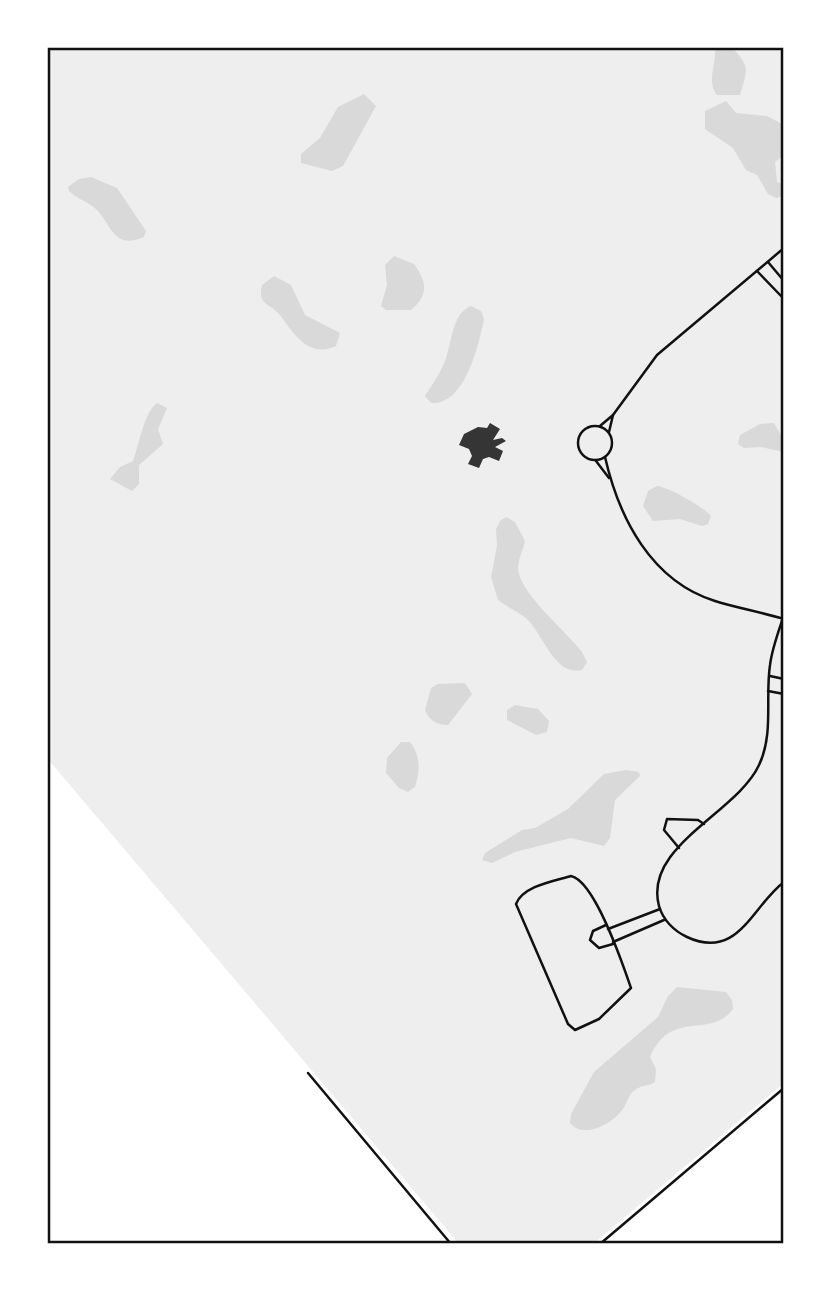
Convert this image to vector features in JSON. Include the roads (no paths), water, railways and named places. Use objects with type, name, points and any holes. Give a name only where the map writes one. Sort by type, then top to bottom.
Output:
[{"type":"street","points":[[611,481],[594,460],[582,454],[578,440],[586,428],[600,426],[613,415],[650,362],[784,248]]},
{"type":"street","points":[[767,261],[784,281]]},
{"type":"street","points":[[757,271],[778,297],[784,299]]},
{"type":"street","points":[[594,460],[605,457],[612,446],[609,433],[613,415]]},
{"type":"street","points":[[600,426],[609,433]]},
{"type":"street","points":[[605,457],[611,481],[639,542],[664,572],[697,594],[783,619],[769,676],[767,735],[760,764],[747,785],[667,860],[658,878],[660,909],[665,919],[691,939],[709,943],[743,928],[784,882]]},
{"type":"street","points":[[769,676],[784,679]]},
{"type":"street","points":[[768,691],[784,694]]},
{"type":"street","points":[[679,848],[664,830],[667,819],[698,820],[705,824]]},
{"type":"street","points":[[574,876],[596,901],[613,943],[629,984],[629,993],[599,1019],[579,1030],[572,1029],[516,904],[522,895],[541,885],[574,876]]},
{"type":"street","points":[[660,909],[593,931],[590,940],[599,948],[665,919]]},
{"type":"street","points":[[308,1073],[451,1244]]},
{"type":"street","points":[[600,1244],[784,1088]]}]
